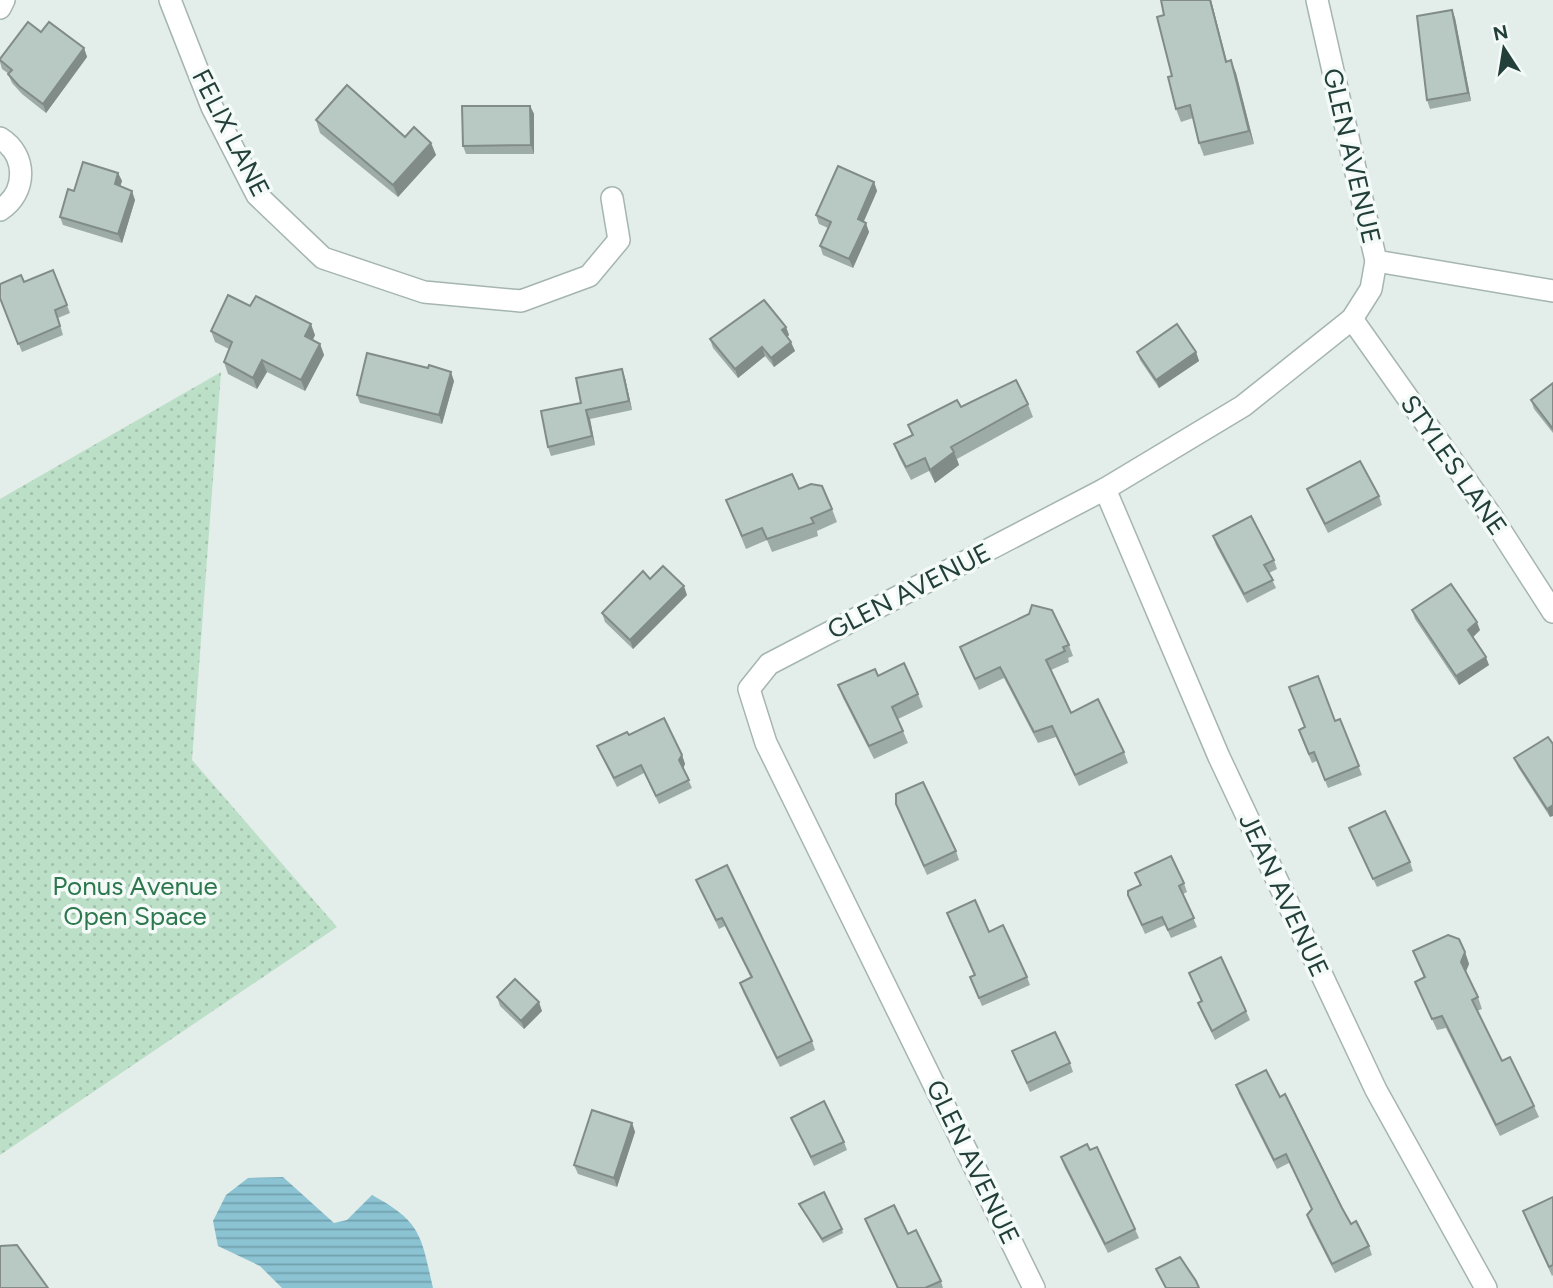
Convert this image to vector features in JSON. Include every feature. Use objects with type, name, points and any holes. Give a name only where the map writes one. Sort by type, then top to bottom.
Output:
[{"type":"street","points":[[0,8],[4,0]]},
{"type":"street","name":"FELIX LANE","points":[[170,0],[212,107],[257,195],[323,258],[424,292],[521,301],[589,276],[619,240],[612,198]]},
{"type":"street","name":"GLEN AVENUE","points":[[1034,1288],[766,743],[749,690],[769,664],[1105,489],[1243,406],[1352,319],[1371,289],[1376,261],[1317,0]]},
{"type":"street","points":[[0,138],[17,156],[21,178],[12,200],[0,210]]},
{"type":"street","points":[[1376,261],[1553,291]]},
{"type":"street","name":"STYLES LANE","points":[[1352,319],[1492,517],[1553,612]]},
{"type":"street","name":"JEAN AVENUE","points":[[1105,489],[1219,757],[1376,1090],[1486,1288]]},
{"type":"green space","name":"Ponus Avenue Open Space","points":[[221,372],[192,760],[337,927],[0,1155],[0,499]]},
{"type":"water","points":[[283,1177],[334,1223],[347,1220],[372,1195],[401,1214],[417,1232],[422,1243],[433,1288],[282,1288],[260,1266],[218,1246],[213,1221],[226,1195],[248,1178]]},
{"type":"building","points":[[1161,0],[1210,0],[1226,62],[1231,60],[1249,131],[1199,143],[1190,105],[1176,109],[1168,77],[1172,76],[1157,17],[1164,15]]},
{"type":"building","points":[[1452,10],[1468,93],[1427,100],[1417,16]]},
{"type":"building","points":[[28,22],[41,32],[49,22],[84,48],[43,104],[19,86],[8,74],[12,70],[0,60]]},
{"type":"building","points":[[347,85],[405,137],[414,127],[431,143],[393,185],[316,120]]},
{"type":"building","points":[[462,106],[530,106],[531,145],[463,146]]},
{"type":"building","points":[[83,162],[118,173],[115,184],[132,191],[118,234],[60,217],[68,189],[74,191]]},
{"type":"building","points":[[838,166],[874,182],[858,219],[866,223],[849,259],[820,246],[831,222],[816,215]]},
{"type":"building","points":[[53,270],[67,305],[55,310],[60,326],[18,344],[0,298],[0,284],[21,275],[24,282]]},
{"type":"building","points":[[228,295],[250,306],[256,296],[311,324],[305,336],[320,344],[301,380],[262,360],[253,378],[224,362],[232,342],[211,331]]},
{"type":"building","points":[[764,300],[786,327],[782,330],[791,342],[771,358],[762,347],[735,369],[710,339]]},
{"type":"building","points":[[1177,324],[1196,352],[1156,380],[1137,352]]},
{"type":"building","points":[[367,353],[451,372],[439,415],[357,395]]},
{"type":"building","points":[[622,369],[629,401],[586,410],[592,436],[548,447],[541,411],[581,403],[576,378]]},
{"type":"building","points":[[1016,380],[1028,404],[951,447],[954,452],[930,470],[925,458],[906,467],[894,444],[913,435],[908,425],[957,400],[961,407]]},
{"type":"building","points":[[1553,383],[1553,429],[1531,400]]},
{"type":"building","points":[[1360,461],[1379,496],[1325,524],[1307,489]]},
{"type":"building","points":[[792,474],[799,489],[811,484],[822,486],[832,509],[811,518],[814,523],[767,539],[762,528],[742,536],[726,500]]},
{"type":"building","points":[[1251,516],[1274,560],[1264,565],[1273,580],[1244,594],[1213,536]]},
{"type":"building","points":[[663,566],[684,586],[630,640],[602,613],[643,571],[650,579]]},
{"type":"building","points":[[1451,584],[1477,622],[1468,630],[1486,657],[1456,676],[1412,610]]},
{"type":"building","points":[[1032,605],[1052,610],[1069,645],[1063,647],[1065,651],[1046,660],[1071,713],[1098,699],[1124,752],[1075,775],[1052,726],[1034,732],[1000,667],[975,679],[960,647],[1029,614]]},
{"type":"building","points":[[904,663],[918,694],[892,707],[903,731],[869,746],[838,685],[875,669],[878,676]]},
{"type":"building","points":[[1318,676],[1335,721],[1340,719],[1359,766],[1325,780],[1314,752],[1309,754],[1299,730],[1305,727],[1289,687]]},
{"type":"building","points":[[664,718],[682,755],[679,760],[689,780],[656,796],[641,765],[614,778],[597,746],[627,732],[629,735]]},
{"type":"building","points":[[1548,737],[1553,744],[1553,805],[1547,809],[1514,758]]},
{"type":"building","points":[[923,782],[956,851],[924,866],[896,804],[896,794]]},
{"type":"building","points":[[1385,811],[1410,862],[1373,879],[1349,828]]},
{"type":"building","points":[[1171,856],[1184,883],[1179,886],[1194,918],[1168,930],[1162,917],[1142,925],[1128,895],[1128,891],[1141,885],[1135,873]]},
{"type":"building","points":[[727,865],[812,1041],[777,1058],[740,983],[752,977],[722,918],[716,920],[696,880]]},
{"type":"building","points":[[975,900],[989,932],[1003,925],[1027,977],[979,998],[970,977],[975,975],[947,913]]},
{"type":"building","points":[[1448,935],[1459,939],[1465,952],[1461,962],[1478,997],[1472,1000],[1502,1061],[1510,1057],[1534,1106],[1496,1125],[1442,1016],[1432,1019],[1415,982],[1425,977],[1413,951]]},
{"type":"building","points":[[1221,957],[1246,1011],[1212,1031],[1198,1003],[1202,1001],[1189,973]]},
{"type":"building","points":[[515,979],[539,1002],[521,1021],[497,997]]},
{"type":"building","points":[[1055,1032],[1070,1063],[1027,1083],[1012,1051]]},
{"type":"building","points":[[1266,1070],[1280,1097],[1285,1094],[1351,1224],[1356,1221],[1369,1246],[1332,1264],[1307,1215],[1312,1209],[1286,1154],[1274,1160],[1236,1085]]},
{"type":"building","points":[[824,1101],[844,1142],[811,1157],[791,1118]]},
{"type":"building","points":[[592,1110],[632,1123],[614,1178],[574,1165]]},
{"type":"building","points":[[1087,1144],[1090,1150],[1097,1147],[1135,1229],[1105,1244],[1061,1157]]},
{"type":"building","points":[[824,1192],[842,1229],[822,1239],[799,1204]]},
{"type":"building","points":[[1553,1197],[1553,1265],[1549,1267],[1523,1211]]},
{"type":"building","points":[[894,1205],[908,1234],[916,1230],[941,1281],[925,1288],[898,1288],[865,1219]]},
{"type":"building","points":[[17,1245],[48,1288],[0,1288],[0,1246]]},
{"type":"building","points":[[1180,1257],[1199,1288],[1166,1288],[1156,1269]]}]
